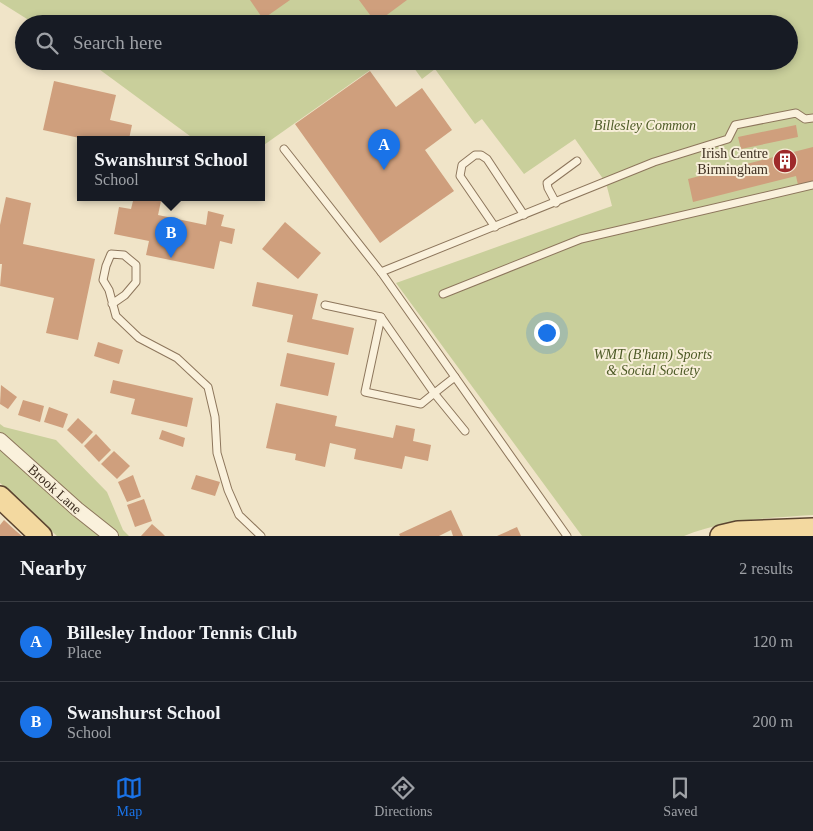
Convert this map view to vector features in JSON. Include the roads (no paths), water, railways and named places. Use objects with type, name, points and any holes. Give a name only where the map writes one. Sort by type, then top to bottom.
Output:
[{"type":"main road","points":[[0,497],[41,536]]},
{"type":"main road","points":[[732,535],[813,529]]},
{"type":"street","name":"Brook Lane","points":[[0,440],[77,509],[111,536]]},
{"type":"lane","points":[[381,272],[654,162],[728,139],[735,125],[796,113],[805,119],[813,118]]},
{"type":"lane","points":[[284,149],[381,272],[567,536]]},
{"type":"lane","points":[[495,227],[460,176],[462,165],[475,155],[481,155],[487,159],[524,215]]},
{"type":"lane","points":[[556,203],[547,183],[577,161]]},
{"type":"lane","points":[[443,294],[580,239],[813,185]]},
{"type":"lane","points":[[112,304],[125,295],[136,282],[136,265],[124,255],[111,254],[103,280],[109,290],[112,304],[116,316],[139,338],[177,358],[208,387],[215,417],[217,453],[228,490],[239,514],[261,536]]},
{"type":"lane","points":[[325,305],[381,317],[434,393],[465,431]]},
{"type":"lane","points":[[381,317],[365,392],[421,404],[455,377]]},
{"type":"place","name":"Irish Centre Birmingham","points":[[785,161]]},
{"type":"place","name":"Billesley Indoor Tennis Club","points":[[384,170]]},
{"type":"place","name":"Swanshurst School","points":[[171,258]]},
{"type":"park label","name":"Billesley Common","points":[[645,125]]},
{"type":"park label","name":"WMT (B'ham) Sports & Social Society","points":[[653,362]]}]
